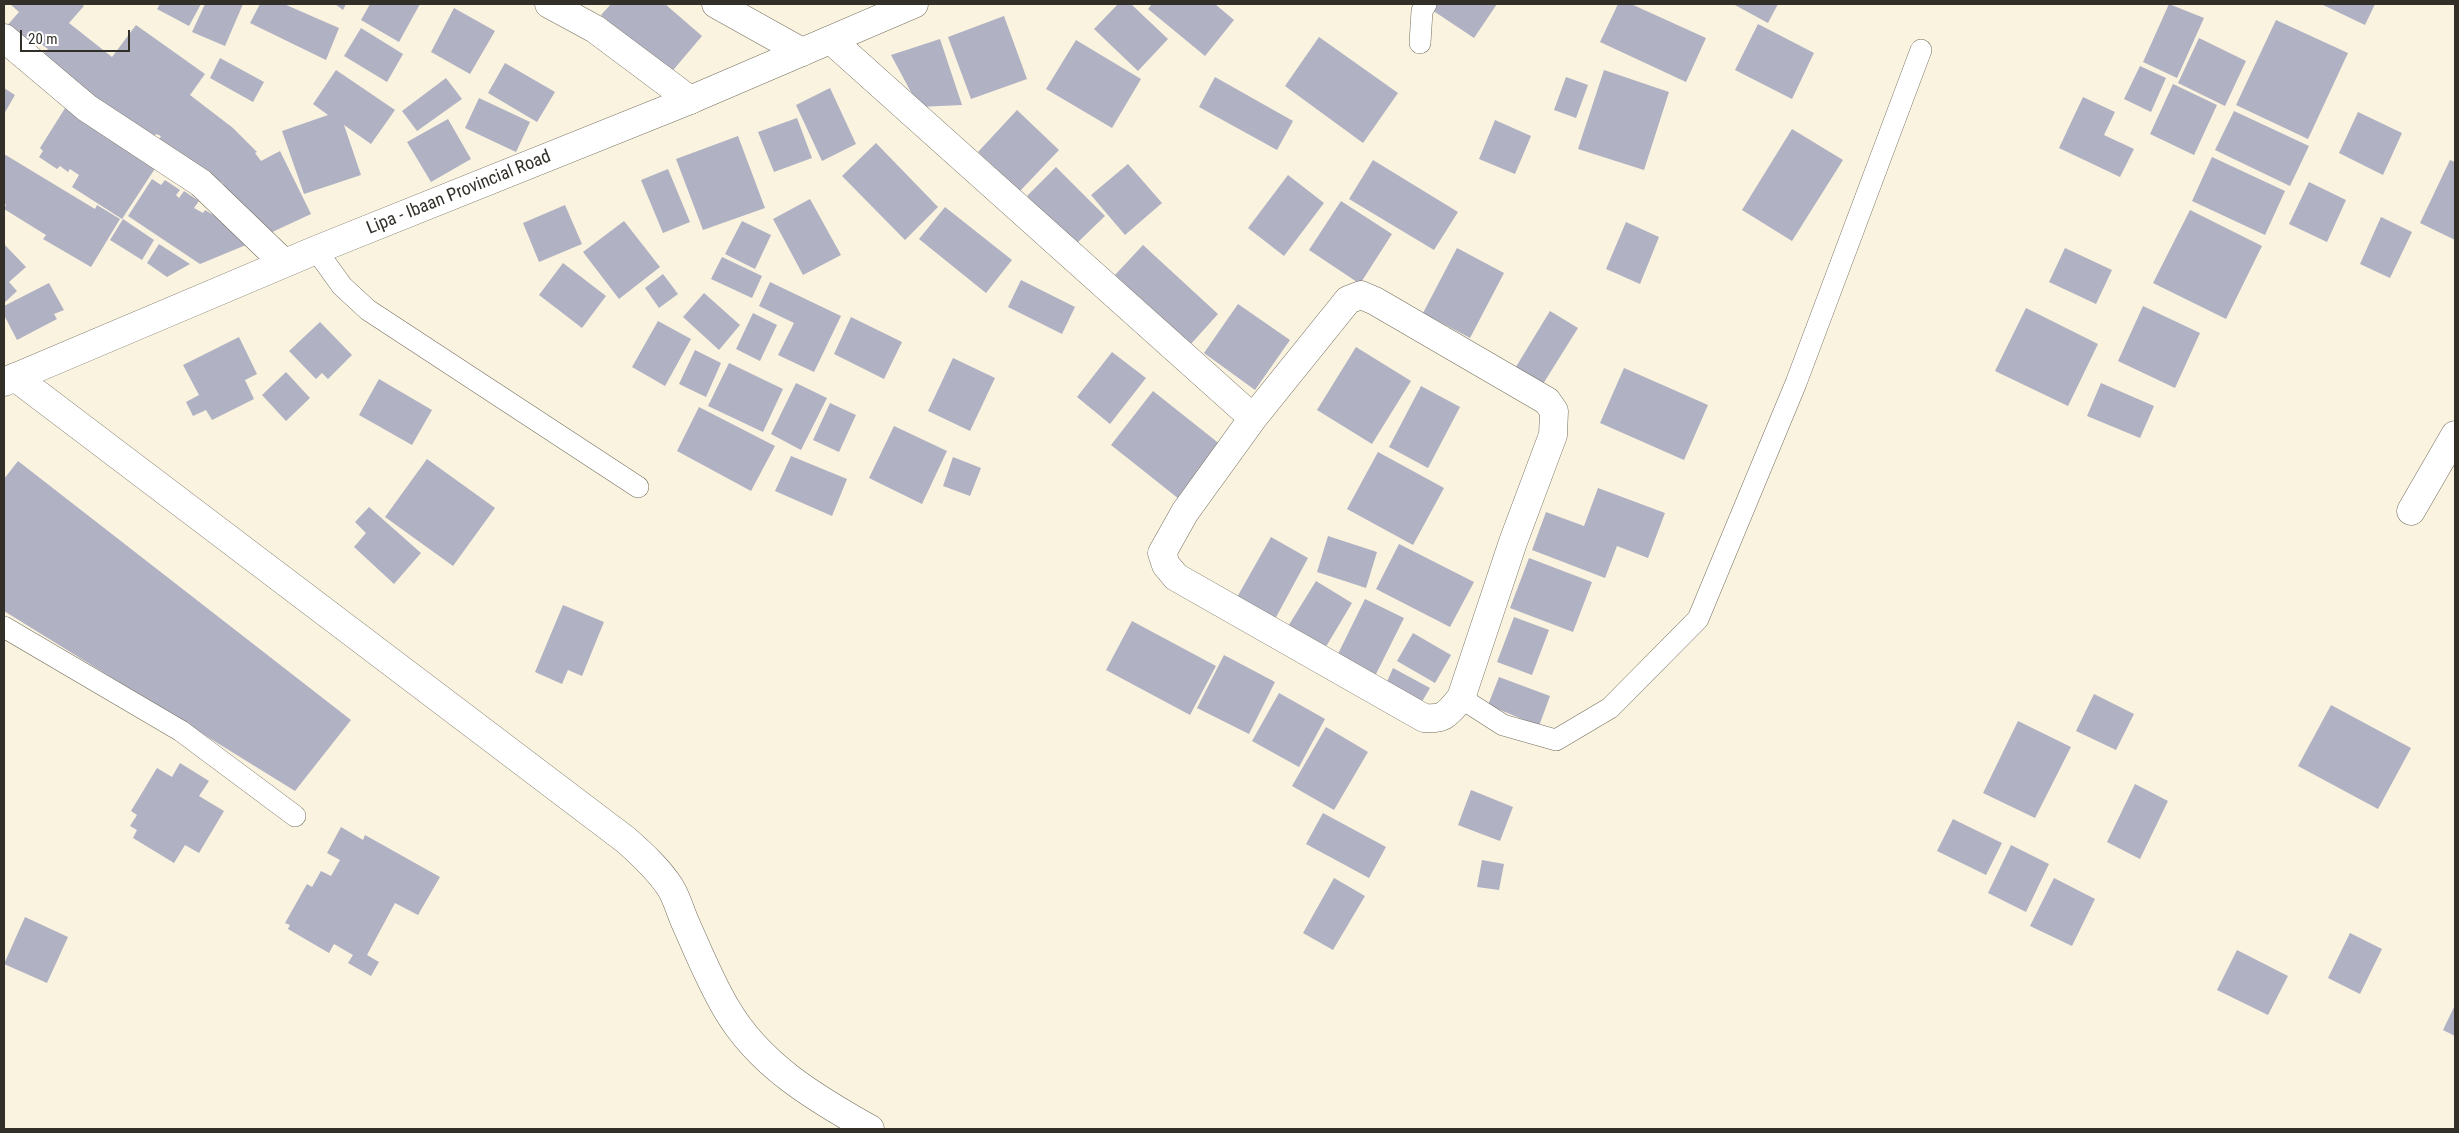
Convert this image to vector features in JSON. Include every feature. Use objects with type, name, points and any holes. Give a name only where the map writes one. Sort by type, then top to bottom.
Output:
[{"type":"street","points":[[549,4],[595,28],[690,100]]},
{"type":"street","points":[[716,4],[802,52]]},
{"type":"street","name":"Lipa - Ibaan Provincial Road","points":[[10,379],[284,263],[690,100],[914,4]]},
{"type":"street","points":[[4,38],[86,108],[201,183],[284,263]]},
{"type":"street","points":[[831,40],[1253,418]]},
{"type":"street","points":[[1361,295],[1547,401],[1554,411],[1554,435],[1513,542],[1461,698],[1449,713],[1438,719],[1424,718],[1176,577],[1166,565],[1162,553],[1168,539],[1185,512],[1253,418],[1348,300],[1361,295]]},
{"type":"street","points":[[10,379],[626,840],[652,864],[671,889],[703,964],[727,1010],[748,1038],[775,1068],[809,1093],[870,1129]]},
{"type":"street","points":[[2411,511],[2455,435]]},
{"type":"lane","points":[[1420,43],[1422,11],[1426,4]]},
{"type":"lane","points":[[1461,698],[1503,725],[1556,740],[1610,708],[1698,619],[1796,383],[1921,50]]},
{"type":"lane","points":[[316,250],[342,286],[368,310],[638,487]]},
{"type":"lane","points":[[4,627],[174,726],[295,816]]},
{"type":"building","points":[[10,4],[81,4],[84,6],[69,23],[112,57],[136,25],[205,74],[190,95],[233,128],[257,152],[255,153],[261,161],[280,151],[311,214],[268,234],[236,210],[222,182],[217,187],[158,141],[161,136],[156,134],[150,143],[41,57],[48,49],[37,41],[30,49],[5,28],[19,12]]},
{"type":"building","points":[[160,4],[201,4],[189,26],[157,9]]},
{"type":"building","points":[[205,4],[243,4],[225,46],[192,32]]},
{"type":"building","points":[[260,4],[284,4],[339,28],[326,60],[250,23]]},
{"type":"building","points":[[335,4],[346,4],[343,10]]},
{"type":"building","points":[[370,4],[420,4],[399,42],[361,20]]},
{"type":"building","points":[[611,4],[665,4],[702,36],[669,75],[601,15]]},
{"type":"building","points":[[1118,4],[1131,4],[1168,39],[1138,71],[1094,29]]},
{"type":"building","points":[[1152,4],[1215,4],[1234,20],[1205,56],[1148,9]]},
{"type":"building","points":[[1423,4],[1497,4],[1474,38]]},
{"type":"building","points":[[1618,4],[1631,4],[1706,38],[1686,82],[1600,42]]},
{"type":"building","points":[[1733,4],[1778,4],[1768,23]]},
{"type":"building","points":[[2169,4],[2204,18],[2177,78],[2143,62]]},
{"type":"building","points":[[2321,4],[2375,4],[2365,25]]},
{"type":"building","points":[[454,8],[495,31],[470,74],[431,52]]},
{"type":"building","points":[[1004,16],[1027,79],[971,99],[948,37]]},
{"type":"building","points":[[2276,20],[2348,53],[2308,139],[2236,105]]},
{"type":"building","points":[[1758,24],[1814,53],[1792,99],[1735,70]]},
{"type":"building","points":[[361,28],[403,54],[387,82],[344,56]]},
{"type":"building","points":[[1319,37],[1398,93],[1363,143],[1285,86]]},
{"type":"building","points":[[2199,38],[2246,61],[2225,106],[2178,83]]},
{"type":"building","points":[[940,39],[962,105],[919,107],[891,55]]},
{"type":"building","points":[[1076,40],[1141,79],[1112,128],[1046,89]]},
{"type":"building","points":[[220,58],[264,82],[253,102],[210,78]]},
{"type":"building","points":[[505,63],[555,92],[537,122],[488,93]]},
{"type":"building","points":[[2140,66],[2166,78],[2151,112],[2124,99]]},
{"type":"building","points":[[336,70],[395,110],[371,144],[344,125],[361,175],[304,194],[282,131],[328,115],[313,104]]},
{"type":"building","points":[[1604,70],[1669,92],[1644,170],[1578,149]]},
{"type":"building","points":[[1215,77],[1293,121],[1277,150],[1199,107]]},
{"type":"building","points":[[1566,77],[1588,85],[1576,118],[1554,110]]},
{"type":"building","points":[[446,78],[462,99],[417,131],[402,111]]},
{"type":"building","points":[[2173,84],[2217,105],[2194,155],[2150,134]]},
{"type":"building","points":[[4,88],[15,95],[4,114]]},
{"type":"building","points":[[830,88],[856,144],[822,161],[796,105]]},
{"type":"building","points":[[2083,97],[2115,112],[2104,135],[2134,149],[2120,177],[2059,148]]},
{"type":"building","points":[[479,98],[530,122],[516,152],[465,128]]},
{"type":"building","points":[[67,105],[158,164],[122,219],[72,187],[79,175],[70,169],[68,172],[60,166],[57,169],[39,157],[43,151],[40,148]]},
{"type":"building","points":[[1017,110],[1059,150],[1020,191],[978,152]]},
{"type":"building","points":[[2234,111],[2309,146],[2290,186],[2215,150]]},
{"type":"building","points":[[2358,112],[2402,133],[2383,175],[2339,153]]},
{"type":"building","points":[[797,118],[812,158],[774,172],[758,132]]},
{"type":"building","points":[[448,119],[471,159],[431,182],[407,142]]},
{"type":"building","points":[[1495,120],[1531,136],[1515,174],[1479,159]]},
{"type":"building","points":[[1792,129],[1843,160],[1792,241],[1742,210]]},
{"type":"building","points":[[738,136],[765,208],[703,230],[676,159]]},
{"type":"building","points":[[876,143],[938,207],[905,240],[842,176]]},
{"type":"building","points":[[4,154],[95,209],[97,205],[120,219],[91,267],[43,239],[46,235],[4,209],[6,205],[4,203]]},
{"type":"building","points":[[2212,157],[2285,191],[2265,235],[2192,201]]},
{"type":"building","points":[[1373,160],[1458,212],[1434,250],[1349,199]]},
{"type":"building","points":[[2450,160],[2455,162],[2455,240],[2420,223]]},
{"type":"building","points":[[1128,164],[1162,203],[1125,235],[1091,195]]},
{"type":"building","points":[[1056,167],[1105,216],[1076,244],[1027,196]]},
{"type":"building","points":[[668,169],[690,222],[663,233],[641,180]]},
{"type":"building","points":[[1288,175],[1324,203],[1284,256],[1248,228]]},
{"type":"building","points":[[152,179],[161,185],[165,180],[180,190],[176,195],[179,198],[184,191],[199,201],[194,208],[203,213],[205,210],[218,218],[219,215],[246,245],[200,264],[128,216]]},
{"type":"building","points":[[2309,182],[2346,200],[2327,242],[2289,224]]},
{"type":"building","points":[[810,199],[841,255],[803,275],[773,219]]},
{"type":"building","points":[[1341,201],[1392,234],[1360,284],[1309,250]]},
{"type":"building","points":[[565,205],[582,244],[539,262],[523,223]]},
{"type":"building","points":[[945,207],[1012,260],[986,293],[919,239]]},
{"type":"building","points":[[2190,210],[2262,246],[2226,319],[2153,283]]},
{"type":"building","points":[[2381,217],[2412,232],[2390,278],[2360,264]]},
{"type":"building","points":[[123,219],[154,240],[142,260],[110,240]]},
{"type":"building","points":[[624,221],[660,267],[619,299],[583,252]]},
{"type":"building","points":[[742,221],[771,235],[755,269],[725,254]]},
{"type":"building","points":[[1626,222],[1659,237],[1640,284],[1606,269]]},
{"type":"building","points":[[4,244],[26,267],[9,282],[17,291],[4,303]]},
{"type":"building","points":[[159,244],[190,264],[167,277],[147,263]]},
{"type":"building","points":[[1143,245],[1218,314],[1190,345],[1115,275]]},
{"type":"building","points":[[1457,248],[1504,273],[1470,338],[1423,313]]},
{"type":"building","points":[[2065,248],[2112,270],[2096,304],[2049,282]]},
{"type":"building","points":[[722,257],[762,276],[752,298],[711,279]]},
{"type":"building","points":[[563,263],[606,296],[582,328],[539,295]]},
{"type":"building","points":[[663,274],[678,294],[659,308],[645,288]]},
{"type":"building","points":[[1021,280],[1075,307],[1062,334],[1008,307]]},
{"type":"building","points":[[770,282],[841,316],[814,372],[778,355],[794,323],[759,306]]},
{"type":"building","points":[[49,283],[64,310],[54,314],[57,319],[17,340],[4,315],[4,306]]},
{"type":"building","points":[[704,293],[740,325],[719,350],[683,317]]},
{"type":"building","points":[[1238,304],[1290,340],[1255,390],[1204,353]]},
{"type":"building","points":[[2143,306],[2200,333],[2175,388],[2118,361]]},
{"type":"building","points":[[2026,308],[2098,344],[2068,406],[1995,371]]},
{"type":"building","points":[[1550,311],[1578,328],[1538,392],[1511,375]]},
{"type":"building","points":[[753,313],[777,325],[760,361],[736,349]]},
{"type":"building","points":[[851,317],[902,342],[884,379],[834,354]]},
{"type":"building","points":[[658,321],[691,339],[665,386],[632,367]]},
{"type":"building","points":[[320,322],[352,355],[328,379],[322,373],[316,379],[289,351]]},
{"type":"building","points":[[239,337],[257,374],[245,380],[254,399],[212,420],[206,410],[193,416],[186,402],[199,395],[183,365]]},
{"type":"building","points":[[1356,347],[1411,381],[1372,444],[1317,410]]},
{"type":"building","points":[[695,350],[721,363],[706,397],[679,384]]},
{"type":"building","points":[[1112,352],[1146,378],[1110,424],[1077,397]]},
{"type":"building","points":[[953,358],[995,378],[970,431],[928,411]]},
{"type":"building","points":[[729,363],[783,389],[763,432],[708,406]]},
{"type":"building","points":[[1624,368],[1708,405],[1684,460],[1600,423]]},
{"type":"building","points":[[286,372],[310,398],[286,421],[262,395]]},
{"type":"building","points":[[379,379],[432,410],[412,445],[359,415]]},
{"type":"building","points":[[796,383],[827,398],[801,450],[771,434]]},
{"type":"building","points":[[2101,383],[2154,406],[2140,438],[2087,416]]},
{"type":"building","points":[[1421,386],[1460,407],[1428,468],[1389,447]]},
{"type":"building","points":[[1153,391],[1221,445],[1179,499],[1111,445]]},
{"type":"building","points":[[830,403],[856,415],[839,452],[813,440]]},
{"type":"building","points":[[699,407],[775,446],[751,491],[677,451]]},
{"type":"building","points":[[894,426],[947,451],[922,504],[869,478]]},
{"type":"building","points":[[1378,452],[1444,488],[1413,545],[1347,509]]},
{"type":"building","points":[[791,456],[847,479],[832,516],[775,491]]},
{"type":"building","points":[[953,457],[981,468],[970,496],[943,486]]},
{"type":"building","points":[[427,459],[495,508],[453,566],[385,517]]},
{"type":"building","points":[[18,461],[351,720],[295,791],[4,611],[4,479]]},
{"type":"building","points":[[1598,488],[1665,513],[1648,558],[1617,546],[1605,578],[1532,550],[1546,512],[1584,526]]},
{"type":"building","points":[[369,507],[421,553],[394,584],[354,547],[366,533],[355,522]]},
{"type":"building","points":[[1328,536],[1377,552],[1366,588],[1317,572]]},
{"type":"building","points":[[1271,537],[1308,558],[1274,621],[1236,599]]},
{"type":"building","points":[[1399,544],[1474,582],[1450,627],[1376,589]]},
{"type":"building","points":[[1529,558],[1592,582],[1573,632],[1510,608]]},
{"type":"building","points":[[1316,581],[1352,603],[1324,650],[1287,628]]},
{"type":"building","points":[[1365,599],[1404,618],[1373,680],[1335,660]]},
{"type":"building","points":[[563,605],[604,622],[582,676],[568,670],[562,684],[535,672]]},
{"type":"building","points":[[1514,617],[1549,630],[1532,675],[1497,662]]},
{"type":"building","points":[[1132,621],[1216,666],[1190,715],[1106,670]]},
{"type":"building","points":[[1413,633],[1451,655],[1435,683],[1397,661]]},
{"type":"building","points":[[1224,655],[1275,682],[1249,734],[1197,708]]},
{"type":"building","points":[[1393,668],[1430,688],[1420,705],[1386,684]]},
{"type":"building","points":[[1499,677],[1550,696],[1539,726],[1488,705]]},
{"type":"building","points":[[1279,693],[1325,719],[1299,767],[1252,741]]},
{"type":"building","points":[[2094,694],[2134,714],[2116,750],[2076,731]]},
{"type":"building","points":[[2331,705],[2411,748],[2378,809],[2298,766]]},
{"type":"building","points":[[2018,721],[2071,747],[2035,818],[1983,793]]},
{"type":"building","points":[[1326,727],[1368,752],[1334,810],[1292,786]]},
{"type":"building","points":[[180,763],[209,781],[199,796],[224,811],[199,853],[185,845],[174,863],[133,838],[137,830],[130,826],[137,815],[131,811],[157,768],[172,777]]},
{"type":"building","points":[[2135,784],[2168,801],[2140,859],[2107,842]]},
{"type":"building","points":[[1471,790],[1513,807],[1500,841],[1458,825]]},
{"type":"building","points":[[1323,813],[1386,847],[1369,878],[1306,844]]},
{"type":"building","points":[[1953,819],[2002,843],[1986,875],[1937,851]]},
{"type":"building","points":[[341,827],[363,840],[365,835],[440,877],[418,915],[395,903],[367,955],[379,962],[371,976],[348,963],[353,955],[334,944],[329,953],[288,929],[290,925],[285,923],[307,884],[312,887],[321,871],[331,876],[340,860],[327,853]]},
{"type":"building","points":[[2011,845],[2049,864],[2026,912],[1988,893]]},
{"type":"building","points":[[1482,860],[1504,864],[1499,890],[1477,887]]},
{"type":"building","points":[[1334,878],[1365,896],[1333,950],[1303,933]]},
{"type":"building","points":[[2054,878],[2095,899],[2072,946],[2030,926]]},
{"type":"building","points":[[25,917],[68,937],[47,983],[4,964]]},
{"type":"building","points":[[2350,933],[2382,949],[2360,994],[2328,978]]},
{"type":"building","points":[[2237,950],[2288,976],[2268,1015],[2217,990]]},
{"type":"building","points":[[2455,1005],[2455,1036],[2443,1030]]}]
